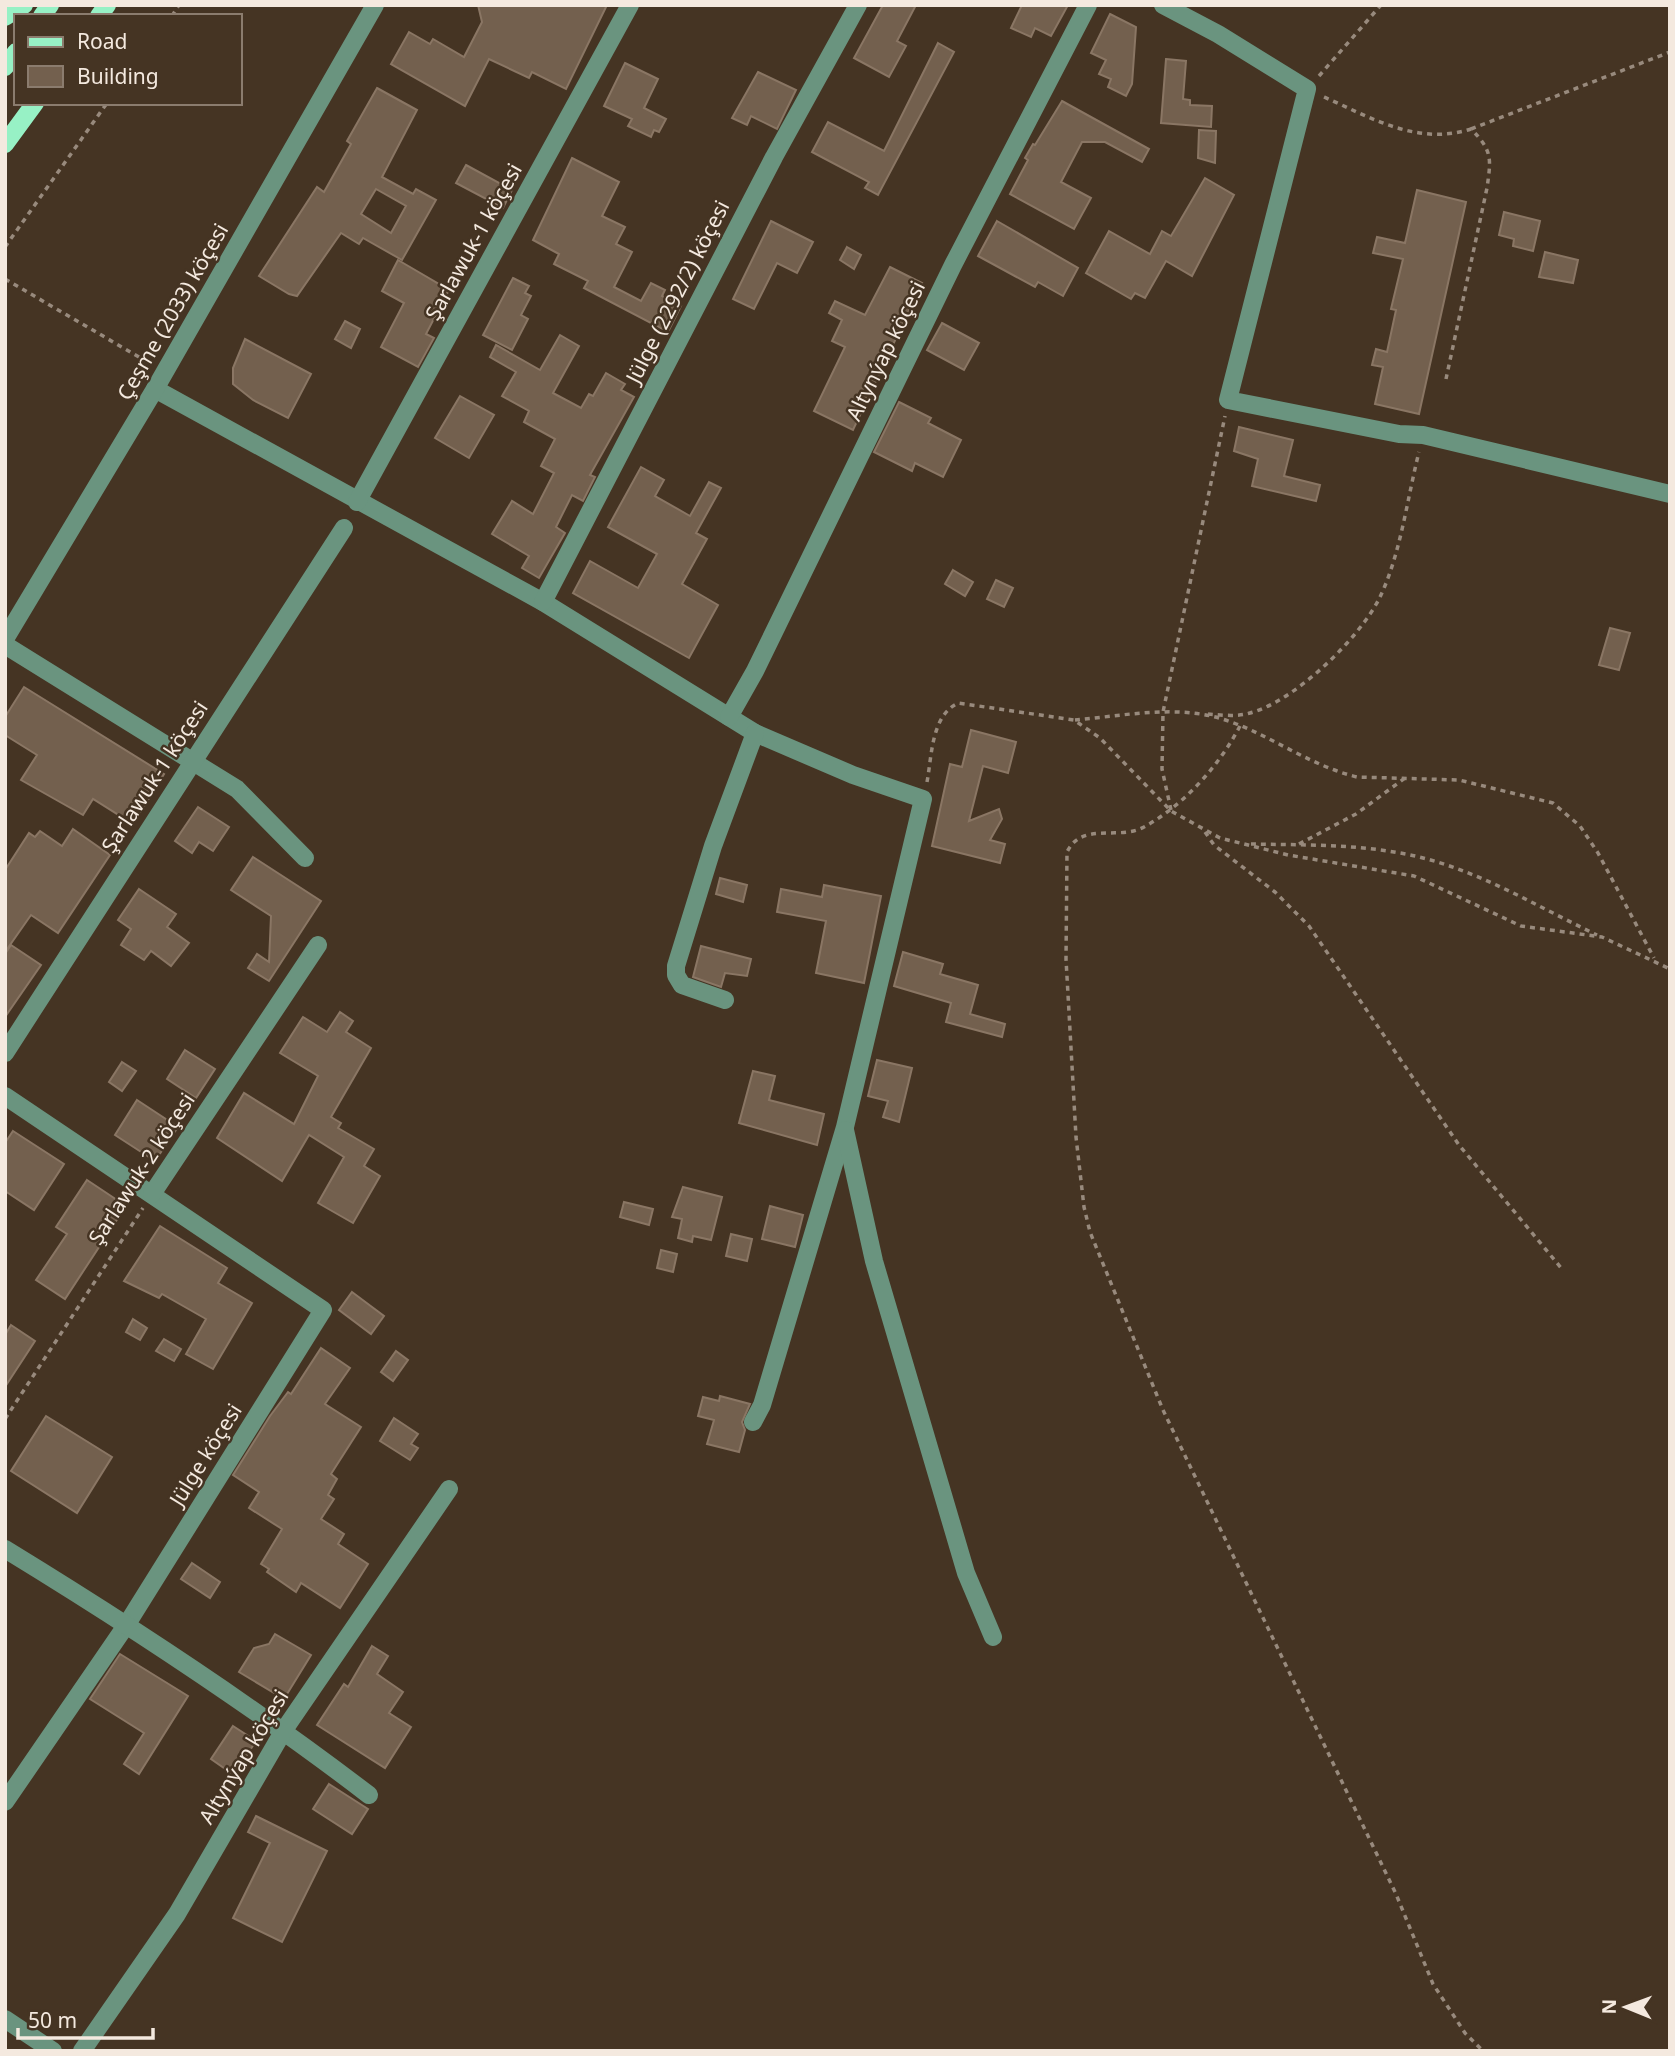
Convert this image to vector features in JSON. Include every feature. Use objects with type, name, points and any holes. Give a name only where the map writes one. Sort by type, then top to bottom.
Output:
[{"type":"main road","points":[[5,17],[24,5]]},
{"type":"main road","points":[[7,138],[33,105]]},
{"type":"street","name":"Çeşme (2033) köçesi","points":[[5,639],[155,389],[374,5]]},
{"type":"street","name":"Şarlawuk-1 köçesi","points":[[357,502],[630,5]]},
{"type":"street","name":"Jülge (2292/2) köçesi","points":[[543,602],[774,157],[858,5]]},
{"type":"street","name":"Altynýap köçesi","points":[[729,717],[755,671],[953,265],[1088,5]]},
{"type":"street","points":[[1163,5],[1218,34],[1307,89],[1228,400],[1399,434],[1423,435],[1670,494]]},
{"type":"street","points":[[155,389],[543,602],[755,733],[853,775],[923,799],[845,1127],[762,1405],[753,1422]]},
{"type":"street","name":"Şarlawuk-1 köçesi","points":[[5,1052],[344,528]]},
{"type":"street","points":[[5,645],[237,789],[305,858]]},
{"type":"street","points":[[725,1000],[682,985],[676,975],[676,966],[713,846],[755,733]]},
{"type":"street","name":"Şarlawuk-2 köçesi","points":[[152,1194],[318,945]]},
{"type":"street","points":[[5,1096],[152,1194]]},
{"type":"street","points":[[845,1127],[874,1261],[966,1573],[993,1637]]},
{"type":"street","name":"Jülge köçesi","points":[[5,1802],[127,1624],[323,1310],[152,1194]]},
{"type":"street","name":"Altynýap köçesi","points":[[82,2051],[177,1914],[284,1730],[449,1489]]},
{"type":"street","points":[[5,1549],[127,1624],[284,1730],[369,1795]]},
{"type":"street","points":[[5,2019],[53,2051]]},
{"type":"path","points":[[1381,5],[1307,89],[1403,131],[1449,136],[1670,52]]},
{"type":"path","points":[[5,247],[106,105]]},
{"type":"path","points":[[1446,379],[1488,188],[1491,157],[1484,142],[1471,129]]},
{"type":"path","points":[[5,279],[166,370]]},
{"type":"path","points":[[1171,811],[1162,769],[1163,712],[1228,400]]},
{"type":"path","points":[[923,799],[939,720],[948,708],[958,703],[1074,720],[1163,712],[1249,714],[1289,693],[1333,657],[1368,616],[1390,571],[1423,435]]},
{"type":"path","points":[[1195,713],[1240,726],[1296,755],[1340,773],[1357,777],[1459,780],[1553,803],[1564,810],[1598,853],[1655,960]]},
{"type":"path","points":[[1074,720],[1100,738],[1171,811],[1204,831],[1241,844],[1288,855],[1413,876],[1521,926],[1602,937]]},
{"type":"path","points":[[1240,726],[1228,748],[1171,811],[1133,832],[1089,833],[1075,840],[1067,852],[1066,959],[1076,1137],[1084,1207],[1119,1307],[1163,1410],[1391,1884],[1433,1984],[1465,2033],[1483,2051]]},
{"type":"path","points":[[1297,845],[1356,814],[1406,777]]},
{"type":"path","points":[[1204,831],[1214,845],[1275,892],[1309,926],[1459,1145],[1562,1269]]},
{"type":"path","points":[[1241,844],[1370,848],[1426,859],[1478,877],[1670,969]]},
{"type":"path","name":"Şarlawuk-2 köçesi","points":[[5,1419],[152,1194]]},
{"type":"building","points":[[478,5],[607,5],[566,89],[532,72],[529,78],[489,59],[465,106],[391,64],[409,32],[430,44],[433,39],[464,57],[482,22]]},
{"type":"building","points":[[883,5],[916,5],[897,41],[906,46],[889,77],[854,58]]},
{"type":"building","points":[[1022,5],[1068,5],[1051,36],[1035,28],[1031,37],[1011,28]]},
{"type":"building","points":[[1110,14],[1136,27],[1132,84],[1126,96],[1108,87],[1111,79],[1099,74],[1106,60],[1091,53]]},
{"type":"building","points":[[938,43],[954,52],[878,195],[865,188],[869,182],[812,152],[828,122],[884,151]]},
{"type":"building","points":[[1166,59],[1186,61],[1183,99],[1190,100],[1190,105],[1212,106],[1211,127],[1161,123]]},
{"type":"building","points":[[625,63],[658,79],[644,108],[666,119],[659,132],[654,130],[651,137],[628,126],[632,119],[604,106]]},
{"type":"building","points":[[758,72],[796,90],[777,129],[751,116],[747,125],[732,118]]},
{"type":"building","points":[[377,88],[417,110],[382,177],[413,194],[416,189],[436,200],[402,260],[363,238],[359,244],[341,233],[297,296],[289,294],[259,276],[317,187],[324,192],[351,144],[347,141]],"holes":[[[376,189],[406,206],[391,233],[361,214]]]},
{"type":"building","points":[[1062,101],[1149,149],[1142,162],[1105,142],[1082,142],[1061,182],[1091,198],[1074,229],[1010,194],[1028,160],[1025,158]]},
{"type":"building","points":[[1199,130],[1216,131],[1215,163],[1198,158]]},
{"type":"building","points":[[572,158],[619,182],[602,216],[625,227],[616,244],[632,252],[614,287],[641,301],[651,283],[665,290],[662,296],[681,306],[668,332],[584,288],[588,281],[554,264],[559,254],[533,240]]},
{"type":"building","points":[[466,165],[512,190],[503,208],[456,183]]},
{"type":"building","points":[[1205,178],[1234,195],[1192,276],[1166,261],[1145,298],[1135,293],[1131,299],[1086,273],[1109,231],[1150,254],[1162,231],[1171,236]]},
{"type":"building","points":[[1417,190],[1466,202],[1419,414],[1375,404],[1383,367],[1372,365],[1376,349],[1387,352],[1396,310],[1391,309],[1403,259],[1373,253],[1377,237],[1405,243]]},
{"type":"building","points":[[1504,212],[1540,221],[1533,251],[1513,246],[1514,239],[1499,235]]},
{"type":"building","points":[[771,221],[813,242],[797,273],[777,263],[754,309],[733,299]]},
{"type":"building","points":[[997,221],[1078,268],[1063,296],[1038,282],[1035,287],[978,256]]},
{"type":"building","points":[[847,247],[861,255],[854,269],[840,260]]},
{"type":"building","points":[[1545,252],[1578,260],[1573,283],[1539,277]]},
{"type":"building","points":[[398,260],[449,290],[426,334],[434,338],[418,367],[381,347],[404,303],[382,291]]},
{"type":"building","points":[[890,267],[922,283],[853,430],[814,411],[845,347],[832,341],[842,320],[829,313],[835,301],[865,315]]},
{"type":"building","points":[[513,278],[529,286],[525,293],[531,296],[521,315],[528,319],[512,350],[483,335]]},
{"type":"building","points":[[345,321],[360,329],[351,348],[335,339]]},
{"type":"building","points":[[942,323],[979,343],[964,370],[927,350]]},
{"type":"building","points":[[560,335],[579,346],[553,393],[581,408],[589,394],[593,396],[606,373],[625,384],[621,390],[634,397],[590,475],[595,477],[583,501],[572,495],[556,527],[565,533],[539,578],[522,568],[529,556],[492,534],[512,501],[533,514],[554,473],[541,466],[555,439],[524,422],[529,411],[502,396],[516,372],[490,357],[496,345],[540,370]]},
{"type":"building","points":[[245,339],[311,374],[288,418],[253,400],[233,384],[233,368]]},
{"type":"building","points":[[460,396],[494,415],[469,458],[435,438]]},
{"type":"building","points":[[899,402],[931,418],[928,423],[961,440],[943,477],[915,463],[912,471],[874,452]]},
{"type":"building","points":[[1239,427],[1293,440],[1284,476],[1320,485],[1316,501],[1252,486],[1258,459],[1234,451]]},
{"type":"building","points":[[641,467],[664,480],[655,496],[690,516],[709,482],[721,488],[696,533],[707,539],[682,584],[718,605],[689,658],[573,593],[590,561],[638,588],[657,554],[608,527]]},
{"type":"building","points":[[953,570],[973,582],[965,596],[945,584]]},
{"type":"building","points":[[996,580],[1013,588],[1004,607],[987,599]]},
{"type":"building","points":[[1610,628],[1630,633],[1619,670],[1599,665]]},
{"type":"building","points":[[24,687],[164,774],[133,824],[93,799],[83,815],[21,780],[37,755],[5,735],[5,717]]},
{"type":"building","points":[[971,730],[1016,742],[1008,773],[983,766],[969,821],[999,809],[1002,819],[990,840],[1005,844],[1000,863],[932,846],[950,764],[962,767]]},
{"type":"building","points":[[198,807],[229,827],[213,851],[199,842],[192,853],[175,841]]},
{"type":"building","points":[[73,829],[110,855],[58,933],[31,915],[5,952],[5,870],[29,833],[35,837],[40,831],[62,846]]},
{"type":"building","points":[[253,857],[321,901],[269,981],[248,968],[257,954],[269,962],[271,916],[231,890]]},
{"type":"building","points":[[720,878],[747,885],[743,902],[716,894]]},
{"type":"building","points":[[824,885],[881,896],[864,983],[816,973],[826,921],[777,912],[781,889],[822,897]]},
{"type":"building","points":[[139,889],[176,914],[167,927],[189,943],[171,966],[151,951],[144,960],[121,945],[131,929],[118,920]]},
{"type":"building","points":[[11,945],[41,965],[5,1017],[5,954]]},
{"type":"building","points":[[701,946],[751,959],[747,976],[725,973],[721,987],[693,977]]},
{"type":"building","points":[[903,952],[943,964],[940,974],[978,985],[970,1014],[1005,1024],[1002,1037],[946,1022],[951,1003],[894,986]]},
{"type":"building","points":[[340,1012],[353,1021],[346,1032],[371,1048],[331,1117],[341,1123],[338,1128],[374,1149],[364,1166],[380,1176],[353,1223],[318,1203],[344,1157],[309,1135],[282,1181],[217,1138],[244,1093],[294,1124],[318,1076],[280,1053],[303,1017],[327,1032]]},
{"type":"building","points":[[185,1050],[215,1069],[196,1098],[167,1079]]},
{"type":"building","points":[[877,1060],[912,1068],[899,1122],[883,1117],[888,1101],[868,1096]]},
{"type":"building","points":[[122,1062],[136,1071],[122,1091],[109,1082]]},
{"type":"building","points":[[753,1071],[775,1076],[769,1100],[824,1114],[817,1145],[739,1123]]},
{"type":"building","points":[[137,1100],[178,1127],[155,1161],[115,1135]]},
{"type":"building","points":[[13,1131],[64,1164],[34,1210],[5,1191],[5,1143]]},
{"type":"building","points":[[87,1180],[126,1206],[65,1299],[36,1280],[67,1234],[56,1227]]},
{"type":"building","points":[[683,1187],[722,1197],[711,1240],[693,1236],[692,1242],[678,1238],[682,1219],[672,1217]]},
{"type":"building","points":[[624,1202],[653,1209],[649,1225],[620,1217]]},
{"type":"building","points":[[770,1206],[803,1215],[795,1247],[762,1239]]},
{"type":"building","points":[[160,1226],[227,1268],[218,1283],[252,1303],[213,1369],[186,1354],[206,1319],[162,1294],[159,1298],[124,1281]]},
{"type":"building","points":[[731,1234],[752,1239],[747,1261],[726,1256]]},
{"type":"building","points":[[661,1250],[677,1254],[673,1272],[657,1268]]},
{"type":"building","points":[[352,1292],[384,1316],[371,1334],[339,1310]]},
{"type":"building","points":[[133,1319],[147,1328],[140,1340],[126,1332]]},
{"type":"building","points":[[11,1325],[35,1341],[5,1387],[5,1335]]},
{"type":"building","points":[[164,1339],[181,1349],[174,1361],[156,1351]]},
{"type":"building","points":[[321,1348],[350,1368],[325,1404],[361,1427],[331,1474],[337,1479],[328,1495],[334,1499],[321,1519],[344,1534],[338,1544],[368,1564],[340,1608],[301,1583],[296,1592],[267,1572],[269,1569],[261,1564],[282,1529],[249,1508],[259,1492],[233,1475],[270,1416],[288,1392],[291,1394]]},
{"type":"building","points":[[396,1351],[408,1360],[393,1381],[381,1372]]},
{"type":"building","points":[[720,1396],[750,1404],[742,1422],[745,1430],[739,1452],[707,1444],[714,1420],[698,1416],[703,1397],[719,1401]]},
{"type":"building","points":[[46,1416],[112,1457],[77,1513],[11,1471]]},
{"type":"building","points":[[394,1418],[418,1434],[411,1444],[418,1448],[410,1460],[380,1441]]},
{"type":"building","points":[[192,1563],[220,1582],[210,1598],[181,1579]]},
{"type":"building","points":[[275,1634],[311,1655],[284,1699],[239,1672],[254,1648],[269,1644]]},
{"type":"building","points":[[372,1646],[388,1656],[377,1674],[403,1692],[389,1713],[411,1727],[385,1768],[317,1725],[344,1684],[348,1687]]},
{"type":"building","points":[[120,1654],[188,1696],[139,1774],[124,1764],[144,1733],[90,1699]]},
{"type":"building","points":[[233,1726],[256,1741],[234,1775],[211,1759]]},
{"type":"building","points":[[329,1784],[368,1809],[352,1834],[313,1809]]},
{"type":"building","points":[[256,1816],[327,1851],[282,1942],[233,1918],[270,1843],[248,1832]]}]
